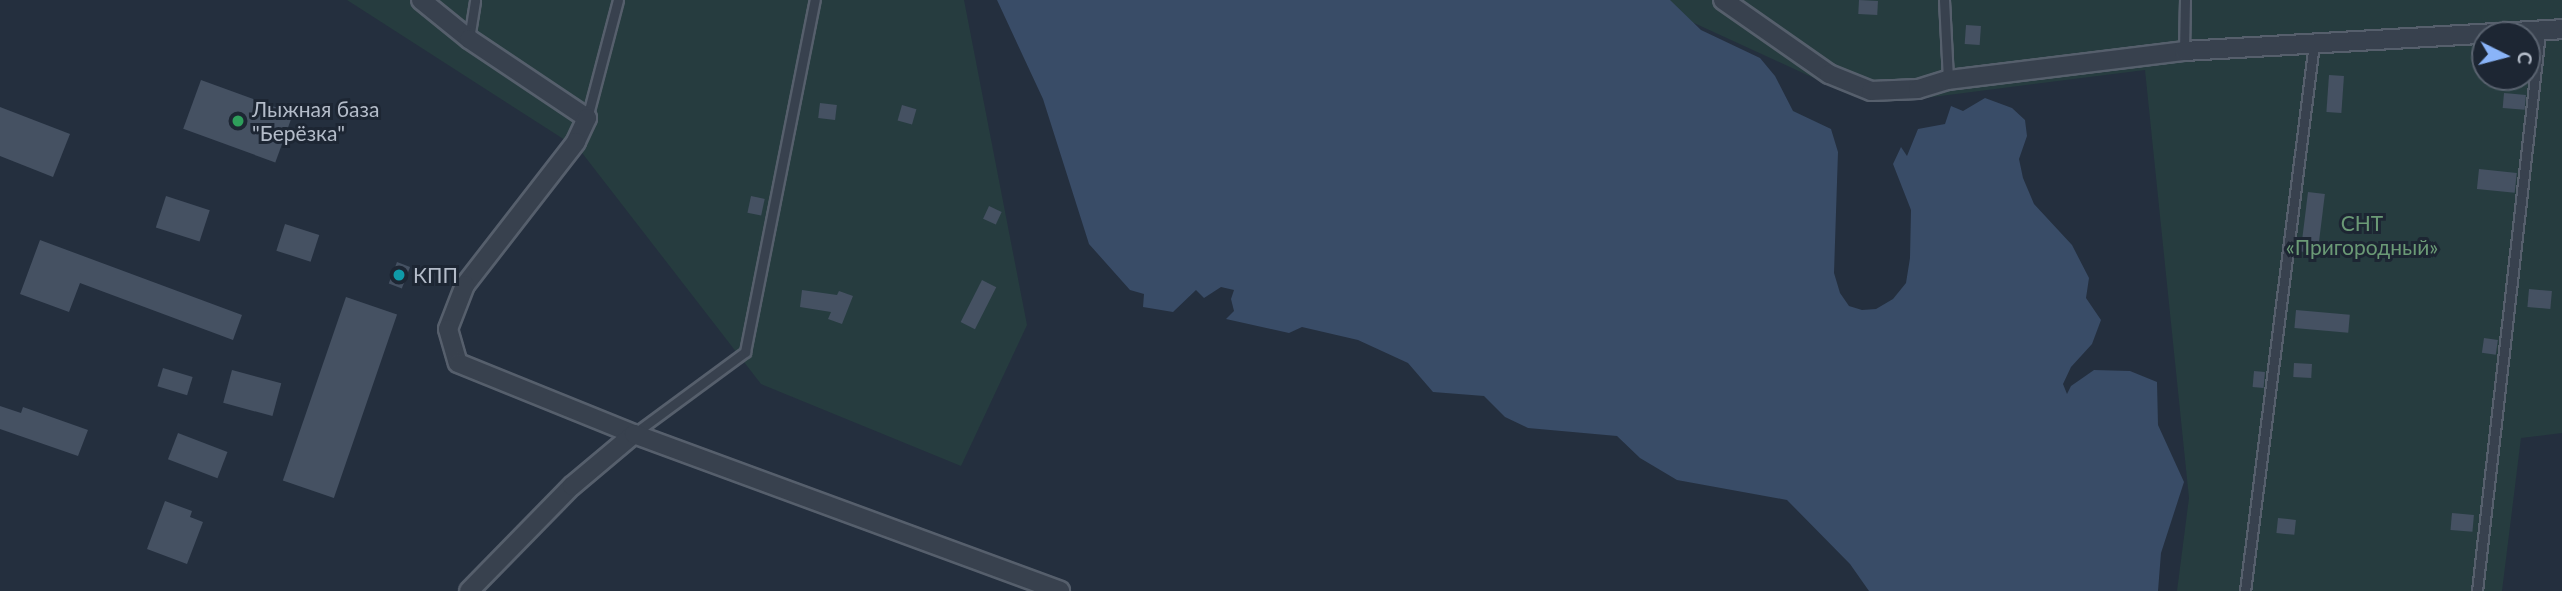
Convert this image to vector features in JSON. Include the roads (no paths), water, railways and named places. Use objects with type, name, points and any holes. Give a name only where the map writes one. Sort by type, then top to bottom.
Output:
[{"type":"street","points":[[421,0],[469,39],[587,118],[576,142],[466,285],[448,329],[458,363],[634,434],[1060,591]]},
{"type":"street","points":[[1723,0],[1829,74],[1871,91],[1918,89],[1948,79],[2184,51],[2471,35]]},
{"type":"street","points":[[2541,32],[2562,29]]},
{"type":"street","points":[[469,591],[572,486],[634,434]]},
{"type":"lane","points":[[469,39],[475,0]]},
{"type":"lane","points":[[587,118],[618,0]]},
{"type":"lane","points":[[634,434],[745,352],[815,0]]},
{"type":"lane","points":[[1944,0],[1948,79]]},
{"type":"lane","points":[[2184,51],[2185,0]]},
{"type":"lane","points":[[2245,591],[2314,43]]},
{"type":"lane","points":[[2477,591],[2533,91]]},
{"type":"water","points":[[997,0],[1670,0],[1701,30],[1760,58],[1775,76],[1793,111],[1831,129],[1838,152],[1834,273],[1840,293],[1849,306],[1862,310],[1876,309],[1893,299],[1906,283],[1910,258],[1911,210],[1893,164],[1901,147],[1907,156],[1918,129],[1945,124],[1951,106],[1963,111],[1985,98],[2012,108],[2025,120],[2027,136],[2019,159],[2023,178],[2034,204],[2072,245],[2089,278],[2086,298],[2101,320],[2092,344],[2071,367],[2063,384],[2067,394],[2071,386],[2094,370],[2130,371],[2157,382],[2158,425],[2184,482],[2161,553],[2158,591],[1869,591],[1850,564],[1787,500],[1677,480],[1640,458],[1617,436],[1528,428],[1505,417],[1484,396],[1433,392],[1408,363],[1358,340],[1302,327],[1289,333],[1226,319],[1234,311],[1231,299],[1234,290],[1221,287],[1204,298],[1196,290],[1173,312],[1143,307],[1144,294],[1130,290],[1089,244],[1043,99]]},
{"type":"place","name":"Лыжная база \"Берёзка\"","points":[[238,121]]},
{"type":"place","name":"КПП","points":[[399,275]]},
{"type":"park label","name":"СНТ «Пригородный»","points":[[2362,235]]}]
